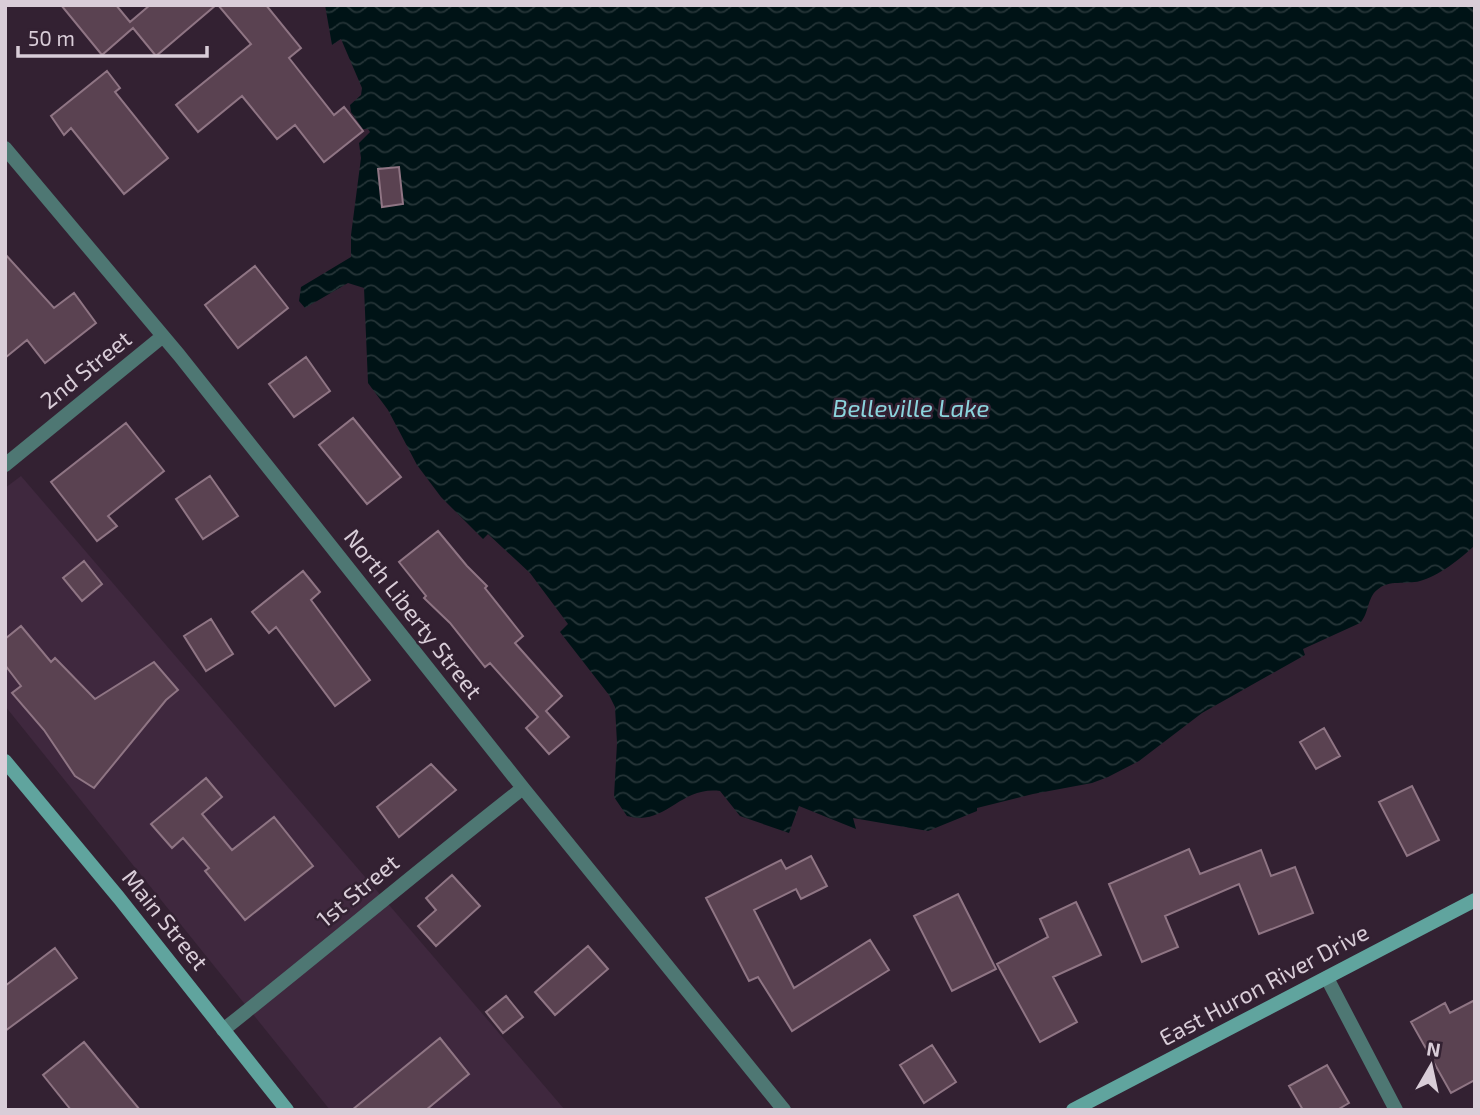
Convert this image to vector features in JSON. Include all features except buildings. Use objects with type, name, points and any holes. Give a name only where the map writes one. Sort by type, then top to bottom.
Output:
[{"type":"main road","name":"Main Street","points":[[5,761],[287,1110]]},
{"type":"main road","name":"East Huron River Drive","points":[[1073,1110],[1475,900]]},
{"type":"street","name":"North Liberty Street","points":[[5,148],[163,336],[784,1110]]},
{"type":"street","name":"2nd Street","points":[[5,465],[163,336]]},
{"type":"street","name":"1st Street","points":[[223,1030],[345,933],[424,865],[523,788]]},
{"type":"street","points":[[1327,978],[1396,1110]]},
{"type":"shaded area","points":[[21,476],[565,1110],[330,1110],[5,706],[5,488]]},
{"type":"water","name":"Belleville Lake","points":[[325,5],[1475,5],[1475,545],[1434,576],[1415,582],[1392,583],[1377,590],[1371,597],[1360,623],[1303,649],[1305,655],[1202,713],[1139,761],[1092,783],[977,808],[977,811],[928,831],[853,818],[856,829],[799,806],[789,833],[740,816],[720,791],[694,794],[652,816],[627,816],[614,797],[617,743],[615,707],[609,695],[560,632],[568,624],[530,573],[488,534],[483,539],[441,497],[417,465],[388,410],[368,383],[364,288],[348,283],[305,308],[299,301],[301,287],[351,257],[351,235],[361,158],[359,143],[370,132],[363,129],[351,112],[350,105],[361,95],[362,88],[341,39],[332,45]]}]
